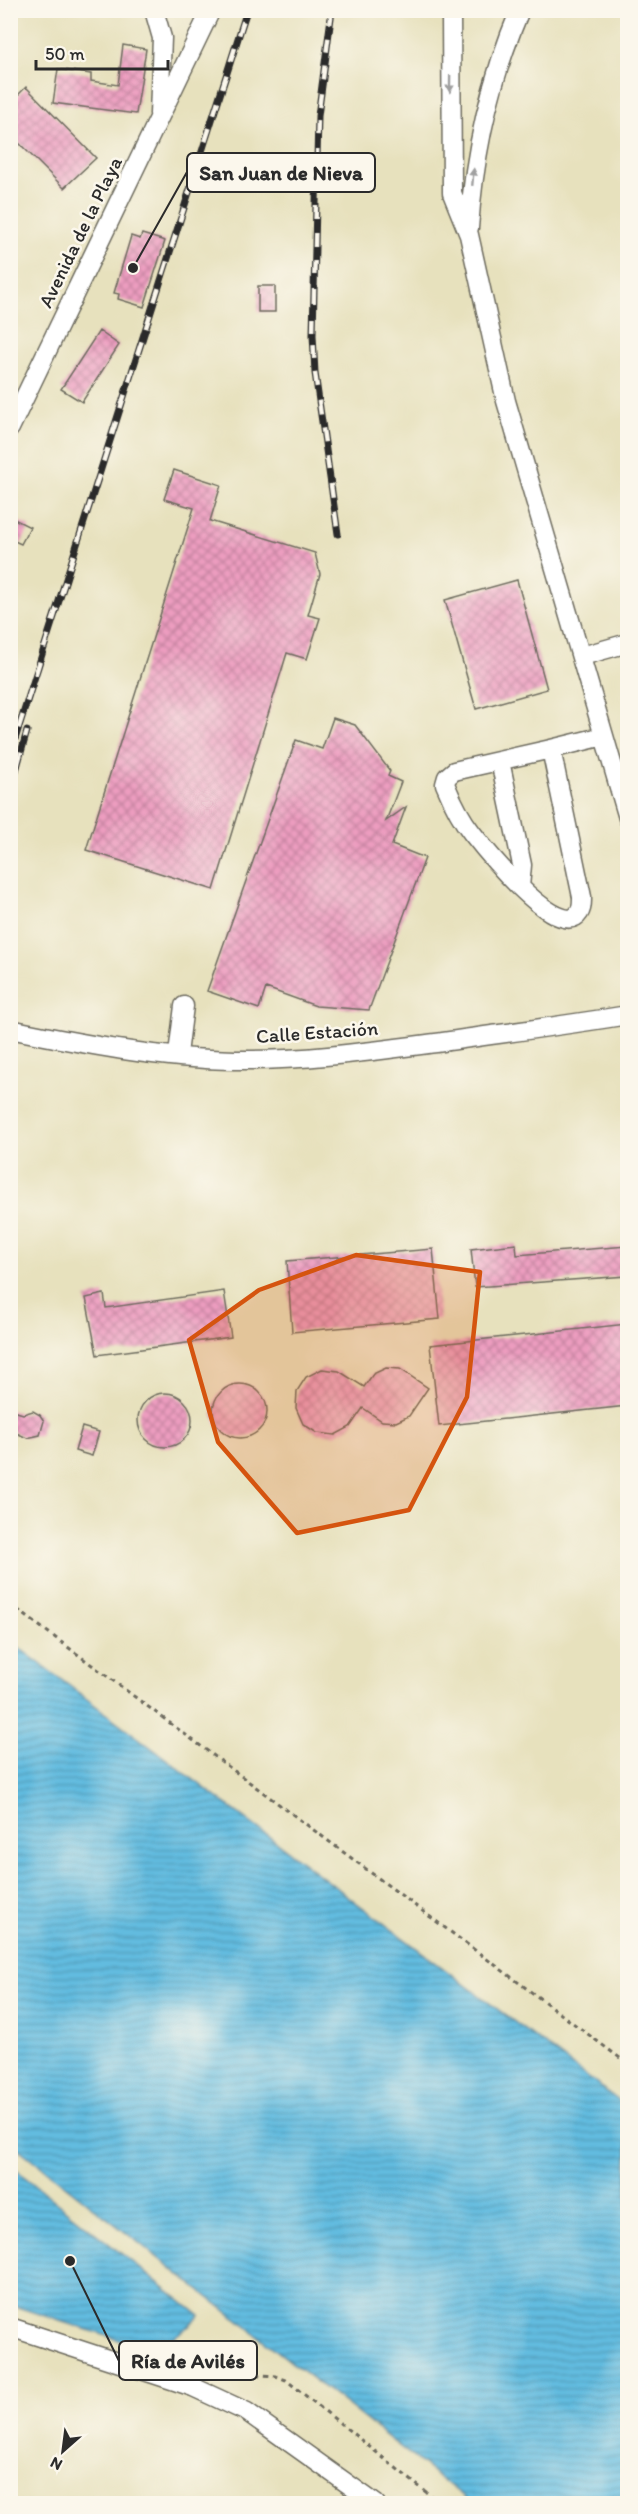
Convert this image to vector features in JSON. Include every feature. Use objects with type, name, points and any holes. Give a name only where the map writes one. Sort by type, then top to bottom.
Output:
[{"type":"street","name":"Avenida de la Playa","points":[[154,10],[162,38],[159,121]]},
{"type":"street","name":"Avenida de la Playa","points":[[10,428],[211,10]]},
{"type":"street","points":[[469,235],[473,170],[484,117],[520,10]]},
{"type":"street","points":[[451,18],[452,193],[469,235],[506,401],[582,656],[603,736],[621,770],[627,818]]},
{"type":"street","points":[[582,656],[627,643]]},
{"type":"street","points":[[551,749],[582,906],[578,915],[569,920],[560,919],[520,887],[471,832],[445,784],[447,777],[453,771],[603,736]]},
{"type":"street","points":[[500,761],[522,865],[520,887]]},
{"type":"street","points":[[178,1054],[184,1006]]},
{"type":"street","name":"Calle Estación","points":[[10,1029],[77,1042],[241,1060],[318,1056],[398,1048],[627,1015]]},
{"type":"street","points":[[10,2326],[193,2387],[247,2412],[376,2504]]},
{"type":"path","points":[[10,1604],[627,2064]]},
{"type":"highlighted area","points":[[356,1255],[480,1272],[467,1397],[409,1510],[297,1533],[218,1442],[189,1340],[259,1290]]},
{"type":"water","points":[[10,1641],[627,2107],[627,2503],[472,2503],[11,2143]]},
{"type":"water","points":[[11,2166],[200,2316],[156,2352],[11,2305]]},
{"type":"building","points":[[123,45],[146,49],[136,114],[53,103],[58,69],[91,74],[91,81],[118,85]]},
{"type":"building","points":[[26,87],[96,158],[64,188],[10,134],[10,103]]},
{"type":"building","points":[[142,234],[165,241],[144,307],[118,299],[119,294],[114,293],[131,236],[140,239]]},
{"type":"building","points":[[258,286],[275,286],[275,312],[258,312]]},
{"type":"building","points":[[99,331],[119,345],[82,402],[61,389]]},
{"type":"building","points":[[174,470],[221,485],[210,521],[315,553],[320,574],[308,615],[320,618],[307,659],[287,653],[214,890],[86,850],[194,508],[164,499]]},
{"type":"building","points":[[10,517],[30,527],[21,544],[10,539]]},
{"type":"building","points":[[517,580],[547,689],[476,709],[445,600]]},
{"type":"building","points":[[333,718],[355,725],[390,771],[388,776],[401,782],[386,821],[406,807],[392,845],[425,858],[369,1010],[316,1006],[266,988],[259,1009],[207,991],[296,740],[322,749]]},
{"type":"building","points":[[516,1244],[517,1255],[627,1246],[627,1276],[475,1287],[471,1249]]},
{"type":"building","points":[[433,1249],[440,1319],[292,1332],[287,1261]]},
{"type":"building","points":[[224,1291],[231,1337],[97,1355],[86,1298],[104,1294],[106,1308]]},
{"type":"building","points":[[627,1324],[627,1406],[439,1426],[430,1345]]},
{"type":"building","points":[[386,1368],[400,1369],[428,1388],[409,1416],[396,1422],[382,1421],[363,1408],[350,1427],[335,1435],[317,1433],[303,1424],[296,1408],[297,1391],[306,1377],[322,1369],[339,1371],[364,1387],[373,1374]]},
{"type":"building","points":[[240,1384],[250,1386],[259,1392],[265,1401],[267,1411],[265,1421],[259,1430],[250,1436],[240,1438],[230,1436],[221,1430],[215,1421],[213,1411],[215,1401],[221,1392],[230,1386]]},
{"type":"building","points":[[165,1393],[175,1395],[184,1401],[190,1410],[192,1420],[190,1430],[184,1439],[175,1445],[165,1447],[155,1445],[146,1439],[140,1430],[138,1420],[140,1410],[146,1401],[155,1395]]},
{"type":"building","points":[[10,1410],[23,1414],[33,1411],[40,1415],[44,1421],[40,1435],[27,1438],[10,1430]]},
{"type":"building","points":[[82,1427],[99,1432],[92,1456],[75,1451]]},
{"type":"railway","points":[[10,755],[247,10]]},
{"type":"railway","points":[[332,10],[318,116],[313,335],[315,373],[338,534]]},
{"type":"railway","points":[[10,792],[27,731]]},
{"type":"place","name":"San Juan de Nieva","points":[[133,268]]},
{"type":"place","name":"Ría de Avilés","points":[[70,2261]]}]
